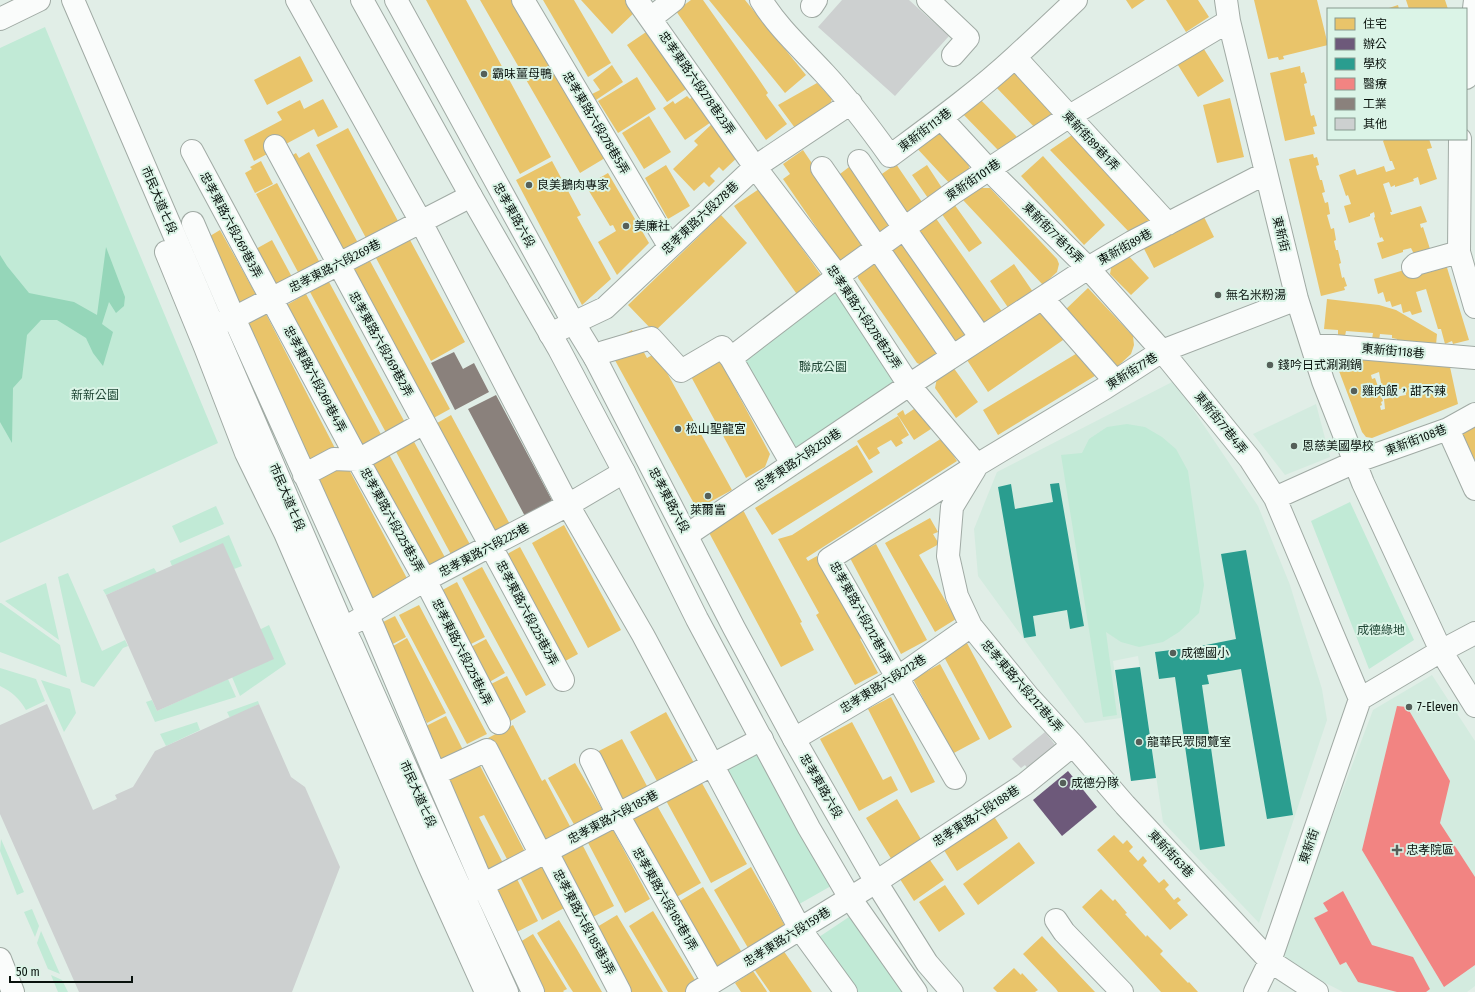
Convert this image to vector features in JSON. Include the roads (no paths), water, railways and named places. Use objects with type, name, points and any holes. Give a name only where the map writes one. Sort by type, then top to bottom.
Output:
[{"type":"street","points":[[0,19],[39,0]]},
{"type":"street","name":"市民大道七段","points":[[61,0],[215,325],[246,453],[285,533],[430,868],[486,992]]},
{"type":"street","name":"市民大道七段","points":[[73,0],[215,325],[343,627],[507,992]]},
{"type":"street","points":[[297,0],[421,222],[568,505],[643,635],[800,929],[846,992]]},
{"type":"street","points":[[362,0],[471,196],[559,349],[624,472],[697,620],[809,828],[850,898],[916,992]]},
{"type":"street","name":"忠孝東路六段","points":[[396,0],[573,322],[595,358],[734,628],[794,739],[876,882],[927,963],[952,992]]},
{"type":"street","name":"忠孝東路六段278巷5弄","points":[[523,0],[669,246]]},
{"type":"street","name":"忠孝東路六段278巷23弄","points":[[637,0],[755,167]]},
{"type":"street","points":[[651,18],[674,0]]},
{"type":"street","name":"東新街113巷","points":[[761,0],[786,34],[851,103],[890,156],[941,118],[1015,57],[1076,0]]},
{"type":"street","points":[[928,0],[968,38],[954,55]]},
{"type":"street","name":"東新街","points":[[1226,0],[1229,21],[1297,299],[1323,381],[1355,462],[1441,651],[1475,706]]},
{"type":"street","points":[[1467,69],[1475,0]]},
{"type":"street","name":"東新街101巷","points":[[731,358],[876,248],[988,169],[1068,117],[1229,21]]},
{"type":"street","name":"東新街89巷1弄","points":[[1015,57],[1068,117],[1168,224]]},
{"type":"street","name":"忠孝東路六段278巷","points":[[550,334],[605,308],[669,246],[755,167],[851,103]]},
{"type":"street","name":"東新街77巷15弄","points":[[941,118],[988,169],[1088,268],[1162,351]]},
{"type":"street","points":[[1460,140],[1459,252],[1475,307]]},
{"type":"street","name":"忠孝東路六段269巷2弄","points":[[275,146],[490,546]]},
{"type":"street","name":"忠孝東路六段269巷3弄","points":[[192,151],[271,299]]},
{"type":"street","points":[[860,161],[904,228],[981,338]]},
{"type":"street","name":"忠孝東路六段278巷22弄","points":[[755,167],[838,276],[909,384],[977,465]]},
{"type":"street","points":[[822,168],[952,356]]},
{"type":"street","name":"東新街89巷","points":[[909,384],[1088,268],[1132,242],[1266,173]]},
{"type":"street","name":"忠孝東路六段269巷","points":[[215,325],[271,299],[471,196]]},
{"type":"street","points":[[193,223],[215,325],[304,474],[368,615],[435,774],[484,885],[533,992]]},
{"type":"street","points":[[1413,267],[1416,264],[1459,252]]},
{"type":"street","points":[[1042,298],[1115,381]]},
{"type":"street","name":"忠孝東路六段269巷4弄","points":[[271,299],[358,460]]},
{"type":"street","name":"東新街77巷","points":[[977,465],[1162,351],[1297,299]]},
{"type":"street","points":[[595,358],[604,352],[651,338],[682,372],[722,347],[731,358],[792,464]]},
{"type":"street","name":"東新街118巷","points":[[1312,346],[1334,346],[1475,358]]},
{"type":"street","name":"東新街77巷4弄","points":[[1162,351],[1250,459],[1275,498]]},
{"type":"street","name":"忠孝東路六段250巷","points":[[687,535],[909,384]]},
{"type":"street","name":"東新街108巷","points":[[1355,462],[1448,429],[1475,414]]},
{"type":"street","points":[[304,474],[334,459],[358,460],[424,423]]},
{"type":"street","points":[[1448,429],[1475,489]]},
{"type":"street","name":"忠孝東路六段225巷3弄","points":[[358,460],[425,580]]},
{"type":"street","points":[[1355,462],[1275,498],[1360,699],[1441,651],[1475,633]]},
{"type":"street","name":"忠孝東路六段212巷4弄","points":[[977,465],[952,507],[948,556],[957,596],[970,626],[1028,696],[1073,745]]},
{"type":"street","name":"忠孝東路六段212巷1弄","points":[[955,778],[829,559],[977,465]]},
{"type":"street","name":"忠孝東路六段225巷","points":[[343,627],[356,622],[425,580],[568,505],[624,472]]},
{"type":"street","name":"忠孝東路六段225巷2弄","points":[[490,546],[563,680]]},
{"type":"street","name":"忠孝東路六段225巷4弄","points":[[425,580],[499,723]]},
{"type":"street","name":"忠孝東路六段212巷","points":[[794,739],[897,678],[970,626]]},
{"type":"street","name":"東新街","points":[[1255,992],[1270,962],[1360,699]]},
{"type":"street","name":"忠孝東路六段185巷","points":[[463,896],[762,739]]},
{"type":"street","name":"忠孝東路六段188巷","points":[[876,882],[1024,784],[1073,745]]},
{"type":"street","name":"東新街63巷","points":[[1073,745],[1125,805],[1270,962],[1317,992]]},
{"type":"street","name":"忠孝東路六段185巷3弄","points":[[435,774],[487,750],[620,992]]},
{"type":"street","name":"忠孝東路六段185巷1弄","points":[[591,760],[618,815],[716,986]]},
{"type":"street","name":"忠孝東路六段159巷","points":[[716,986],[800,929],[876,882]]},
{"type":"street","points":[[1056,920],[1064,932],[1122,992]]},
{"type":"street","points":[[0,959],[12,989]]},
{"type":"place","name":"霸味薑母鴨","points":[[484,74]]},
{"type":"place","name":"良美鵝肉專家","points":[[529,185]]},
{"type":"place","name":"美廉社","points":[[626,226]]},
{"type":"place","name":"無名米粉湯","points":[[1218,295]]},
{"type":"place","name":"錢吟日式涮涮鍋","points":[[1270,365]]},
{"type":"place","name":"雞肉飯，甜不辣","points":[[1354,391]]},
{"type":"place","name":"松山聖龍宮","points":[[678,429]]},
{"type":"place","name":"恩慈美國學校","points":[[1294,446]]},
{"type":"place","name":"萊爾富","points":[[708,496]]},
{"type":"place","name":"成德國小","points":[[1173,653]]},
{"type":"place","name":"7-Eleven","points":[[1409,707]]},
{"type":"place","name":"龍華民眾閱覽室","points":[[1139,742]]},
{"type":"place","name":"成德分隊","points":[[1063,783]]},
{"type":"place","name":"忠孝院區","points":[[1397,850]]},
{"type":"park label","name":"聯成公園","points":[[823,367]]},
{"type":"park label","name":"新新公園","points":[[95,395]]},
{"type":"park label","name":"成德綠地","points":[[1381,630]]}]
